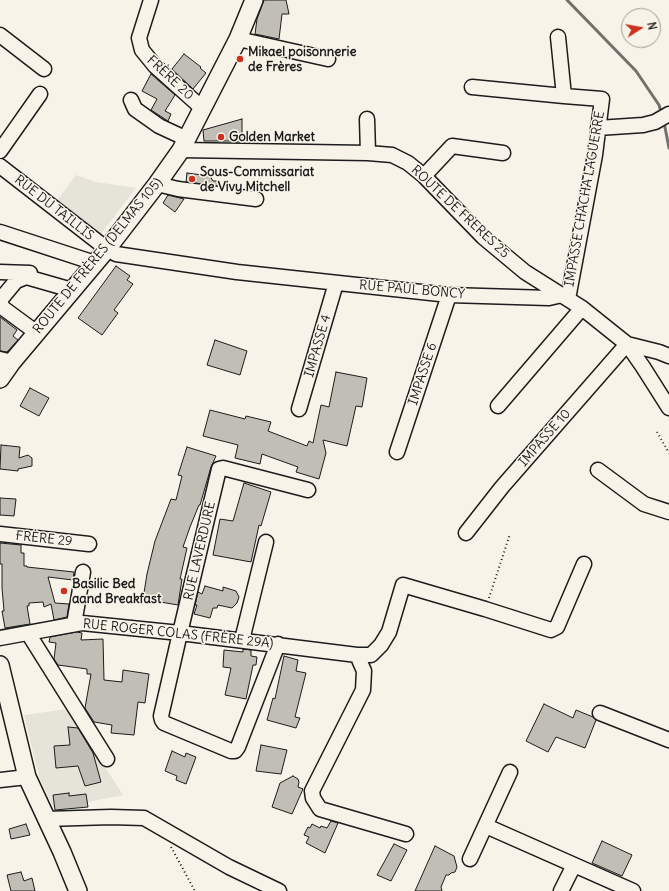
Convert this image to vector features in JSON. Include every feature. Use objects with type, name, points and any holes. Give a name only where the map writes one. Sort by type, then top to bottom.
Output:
[{"type":"main road","name":"ROUTE DE FRÈRES (DELMAS 105)","points":[[0,379],[6,361],[37,333],[107,249],[157,184],[184,144],[238,39],[254,0]]},
{"type":"main road","points":[[0,665],[27,777],[62,852],[78,891]]},
{"type":"street","name":"FRÈRE 20","points":[[151,0],[139,38],[142,50],[155,66],[202,108]]},
{"type":"street","points":[[0,35],[44,69]]},
{"type":"street","points":[[472,87],[564,96],[558,37]]},
{"type":"street","points":[[238,39],[328,59]]},
{"type":"street","points":[[0,151],[40,94]]},
{"type":"street","name":"IMPASSE CHACHA LAGUERRE","points":[[564,96],[602,99],[595,155],[565,297]]},
{"type":"street","points":[[131,100],[135,109],[184,144]]},
{"type":"street","points":[[598,128],[643,125],[655,122],[669,114]]},
{"type":"street","points":[[367,119],[368,152]]},
{"type":"street","name":"ROUTE DE FRERES 25","points":[[184,144],[368,152],[392,155],[408,163],[424,176],[483,236],[525,272],[565,297]]},
{"type":"street","points":[[424,176],[452,146],[503,153]]},
{"type":"street","name":"RUE DU TAILLIS","points":[[0,166],[107,249]]},
{"type":"street","points":[[157,184],[178,189],[256,199]]},
{"type":"street","points":[[0,232],[95,263]]},
{"type":"street","name":"RUE PAUL BONCY","points":[[107,249],[116,254],[237,272],[449,295],[549,298],[565,297]]},
{"type":"street","points":[[0,272],[33,273],[76,286]]},
{"type":"street","points":[[37,333],[4,308],[1,304],[2,299],[16,281],[26,277],[76,286]]},
{"type":"street","name":"IMPASSE 4","points":[[299,409],[336,283]]},
{"type":"street","name":"IMPASSE 6","points":[[397,452],[449,295]]},
{"type":"street","points":[[565,297],[580,310],[627,344],[669,408]]},
{"type":"street","points":[[498,406],[580,310]]},
{"type":"street","points":[[627,344],[669,356]]},
{"type":"street","name":"IMPASSE 10","points":[[466,533],[502,487],[627,344]]},
{"type":"street","name":"RUE LAVERDURE","points":[[278,644],[238,747],[235,751],[230,751],[164,723],[161,716],[219,469],[223,468],[308,490]]},
{"type":"street","points":[[598,470],[644,504],[669,512]]},
{"type":"street","name":"FRÈRE 29","points":[[0,534],[89,544]]},
{"type":"street","points":[[242,640],[266,542]]},
{"type":"street","points":[[485,609],[551,630],[554,629],[584,564]]},
{"type":"street","points":[[74,624],[83,572]]},
{"type":"street","name":"RUE ROGER COLAS (FRÈRE 29A)","points":[[0,638],[82,623],[180,632],[357,655],[371,655],[381,645],[388,632],[403,585],[485,609]]},
{"type":"street","points":[[28,633],[107,760]]},
{"type":"street","points":[[357,655],[364,672],[363,690],[312,791],[313,798],[320,809],[406,834]]},
{"type":"street","points":[[600,713],[669,740]]},
{"type":"street","points":[[470,859],[510,772]]},
{"type":"street","points":[[0,780],[27,777]]},
{"type":"street","points":[[46,819],[111,817],[144,818],[229,867],[279,891]]},
{"type":"street","points":[[486,826],[633,891]]},
{"type":"street","points":[[561,891],[574,865]]},
{"type":"path","points":[[657,432],[669,453]]},
{"type":"path","points":[[485,609],[510,534]]},
{"type":"path","points":[[171,846],[195,891]]},
{"type":"shaded area","points":[[76,175],[96,182],[136,188],[100,235],[55,203]]},
{"type":"shaded area","points":[[68,709],[123,795],[54,809],[39,777],[24,715]]},
{"type":"building","points":[[264,0],[286,0],[289,14],[282,14],[279,39],[255,34],[257,19]]},
{"type":"building","points":[[184,54],[201,67],[200,68],[206,73],[193,89],[172,69]]},
{"type":"building","points":[[151,74],[175,95],[165,111],[171,114],[168,121],[151,110],[157,99],[142,91]]},
{"type":"building","points":[[242,119],[242,142],[204,141],[203,130]]},
{"type":"building","points":[[187,173],[210,176],[213,181],[219,181],[218,186],[186,182]]},
{"type":"building","points":[[168,195],[184,199],[175,212],[163,203]]},
{"type":"building","points":[[116,266],[130,276],[127,280],[133,284],[114,310],[118,313],[102,335],[78,318]]},
{"type":"building","points":[[0,317],[17,330],[13,336],[18,340],[7,352],[0,351]]},
{"type":"building","points":[[215,340],[247,351],[240,375],[207,365]]},
{"type":"building","points":[[336,372],[367,378],[362,407],[356,406],[347,446],[323,440],[326,453],[319,479],[296,472],[298,467],[262,454],[260,464],[235,458],[238,445],[203,436],[210,410],[245,419],[246,416],[271,422],[268,431],[307,446],[309,441],[313,443],[321,405],[329,407]]},
{"type":"building","points":[[30,388],[49,398],[39,416],[20,406]]},
{"type":"building","points":[[1,445],[20,447],[19,458],[28,455],[32,458],[32,466],[18,469],[18,471],[0,469]]},
{"type":"building","points":[[187,447],[216,456],[211,467],[200,505],[183,547],[187,548],[180,579],[182,579],[178,605],[143,599],[155,541],[171,499],[176,500],[182,476],[178,475]]},
{"type":"building","points":[[244,483],[271,492],[261,526],[259,525],[251,562],[213,555],[220,519],[233,521]]},
{"type":"building","points":[[0,498],[16,499],[14,516],[0,515]]},
{"type":"building","points":[[0,543],[21,545],[21,553],[24,553],[24,566],[74,572],[73,580],[48,577],[55,603],[69,604],[67,617],[54,620],[51,604],[44,607],[43,602],[29,603],[29,606],[27,606],[30,624],[5,628],[2,611],[4,611],[2,564],[0,564]]},
{"type":"building","points":[[205,586],[223,591],[223,587],[236,591],[239,597],[237,603],[232,608],[218,605],[217,608],[213,608],[210,618],[194,614],[197,605],[195,605],[198,592],[202,594]]},
{"type":"building","points":[[77,632],[82,633],[81,640],[103,639],[104,680],[122,682],[123,670],[149,674],[145,703],[138,702],[134,735],[111,733],[112,725],[94,722],[85,708],[91,674],[87,674],[87,669],[58,665],[54,659],[56,643],[49,642],[50,637]]},
{"type":"building","points":[[243,649],[251,650],[251,656],[257,657],[256,665],[253,665],[246,699],[225,695],[231,668],[223,667],[224,650],[243,652]]},
{"type":"building","points":[[284,656],[298,660],[296,671],[306,673],[295,717],[300,718],[296,728],[267,720],[273,698],[275,699]]},
{"type":"building","points":[[544,704],[573,718],[576,710],[593,717],[596,720],[585,748],[556,737],[548,752],[526,741]]},
{"type":"building","points":[[68,727],[78,728],[93,753],[101,782],[85,786],[78,766],[56,768],[54,746],[70,745]]},
{"type":"building","points":[[261,745],[287,750],[281,774],[256,771]]},
{"type":"building","points":[[172,751],[185,757],[186,753],[196,757],[186,784],[176,780],[177,776],[165,771]]},
{"type":"building","points":[[293,776],[298,779],[298,787],[303,789],[292,814],[272,807],[280,783]]},
{"type":"building","points":[[69,793],[69,796],[86,794],[88,807],[55,810],[53,795]]},
{"type":"building","points":[[331,821],[338,823],[325,853],[306,843],[309,837],[304,835],[308,827],[310,828],[312,824],[320,828],[321,826],[327,828]]},
{"type":"building","points":[[26,824],[30,835],[11,839],[9,829]]},
{"type":"building","points":[[602,841],[632,855],[622,876],[592,863]]},
{"type":"building","points":[[394,844],[407,850],[391,881],[377,875]]},
{"type":"building","points":[[435,846],[454,856],[457,867],[455,872],[446,875],[441,887],[442,891],[415,891]]},
{"type":"building","points":[[21,872],[24,881],[32,878],[35,891],[11,891],[7,875]]},
{"type":"waterway","points":[[567,0],[636,71],[659,105],[662,115]]},
{"type":"waterway","points":[[664,122],[669,148]]},
{"type":"place","name":"Mikael poisonnerie de Frères","points":[[240,59]]},
{"type":"place","name":"Golden Market","points":[[221,137]]},
{"type":"place","name":"Sous-Commissariat de Vivy Mitchell","points":[[192,179]]},
{"type":"place","name":"Basilic Bed aand Breakfast","points":[[64,591]]}]
